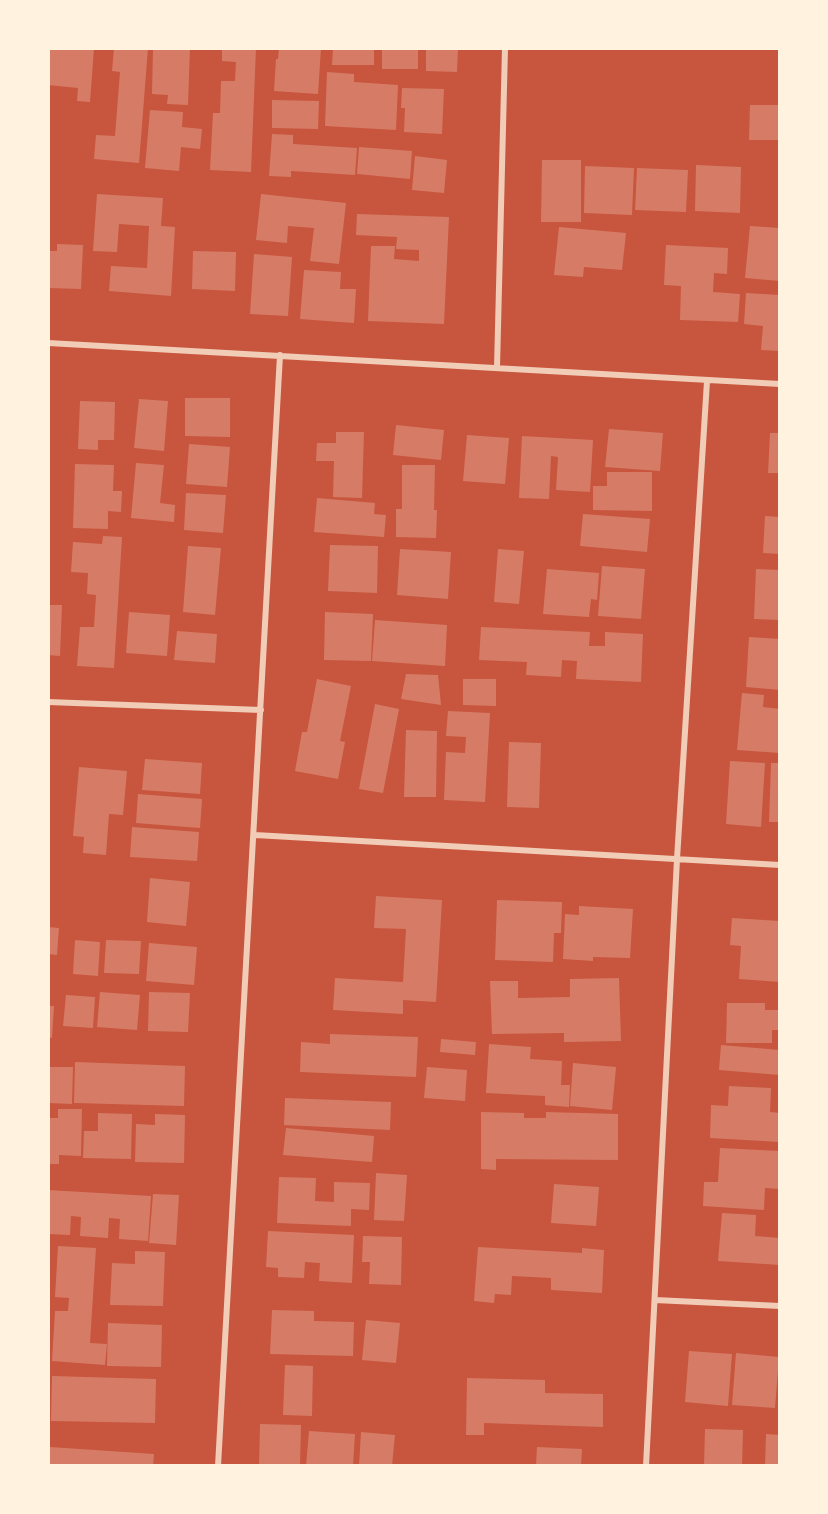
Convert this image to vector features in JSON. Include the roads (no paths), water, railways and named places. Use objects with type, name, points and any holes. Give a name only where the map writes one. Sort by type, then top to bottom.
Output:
[{"type":"street","points":[[497,367],[505,48]]},
{"type":"street","points":[[48,343],[780,384]]},
{"type":"street","points":[[218,1466],[280,355]]},
{"type":"street","points":[[646,1466],[677,859],[707,381]]},
{"type":"street","points":[[48,702],[261,710]]},
{"type":"street","points":[[255,835],[780,865]]},
{"type":"street","points":[[655,1300],[780,1306]]}]
